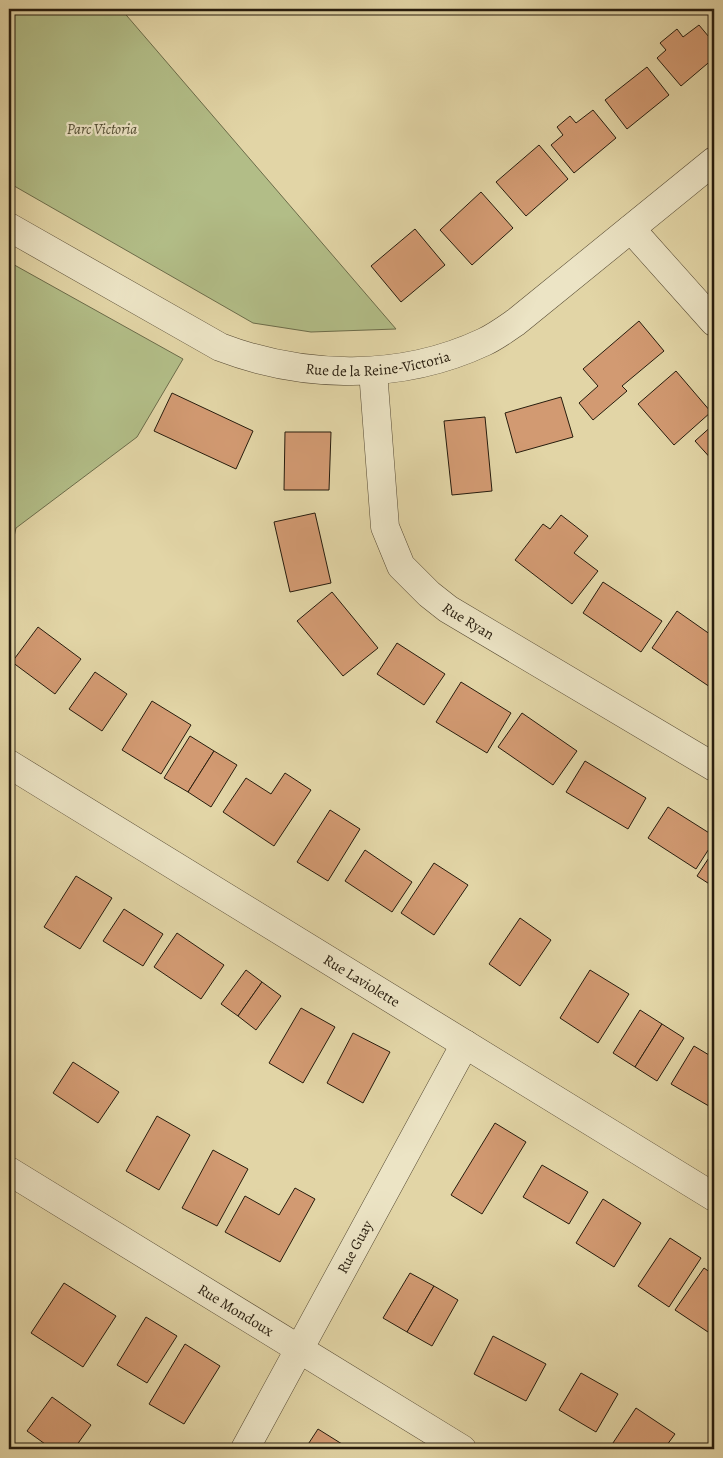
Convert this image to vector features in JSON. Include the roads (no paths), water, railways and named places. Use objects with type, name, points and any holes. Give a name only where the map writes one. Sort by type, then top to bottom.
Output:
[{"type":"street","name":"Rue de la Reine-Victoria","points":[[9,227],[220,347],[280,366],[312,370],[373,371],[425,362],[485,342],[516,322],[714,161]]},
{"type":"street","points":[[632,229],[714,322]]},
{"type":"street","name":"Rue Ryan","points":[[373,371],[385,527],[401,566],[429,594],[448,609],[714,768]]},
{"type":"street","name":"Rue Laviolette","points":[[9,764],[714,1197]]},
{"type":"street","name":"Rue Guay","points":[[245,1449],[298,1348],[465,1044]]},
{"type":"street","name":"Rue Mondoux","points":[[9,1170],[462,1449]]},
{"type":"park label","name":"Parc Victoria","points":[[102,129]]}]
